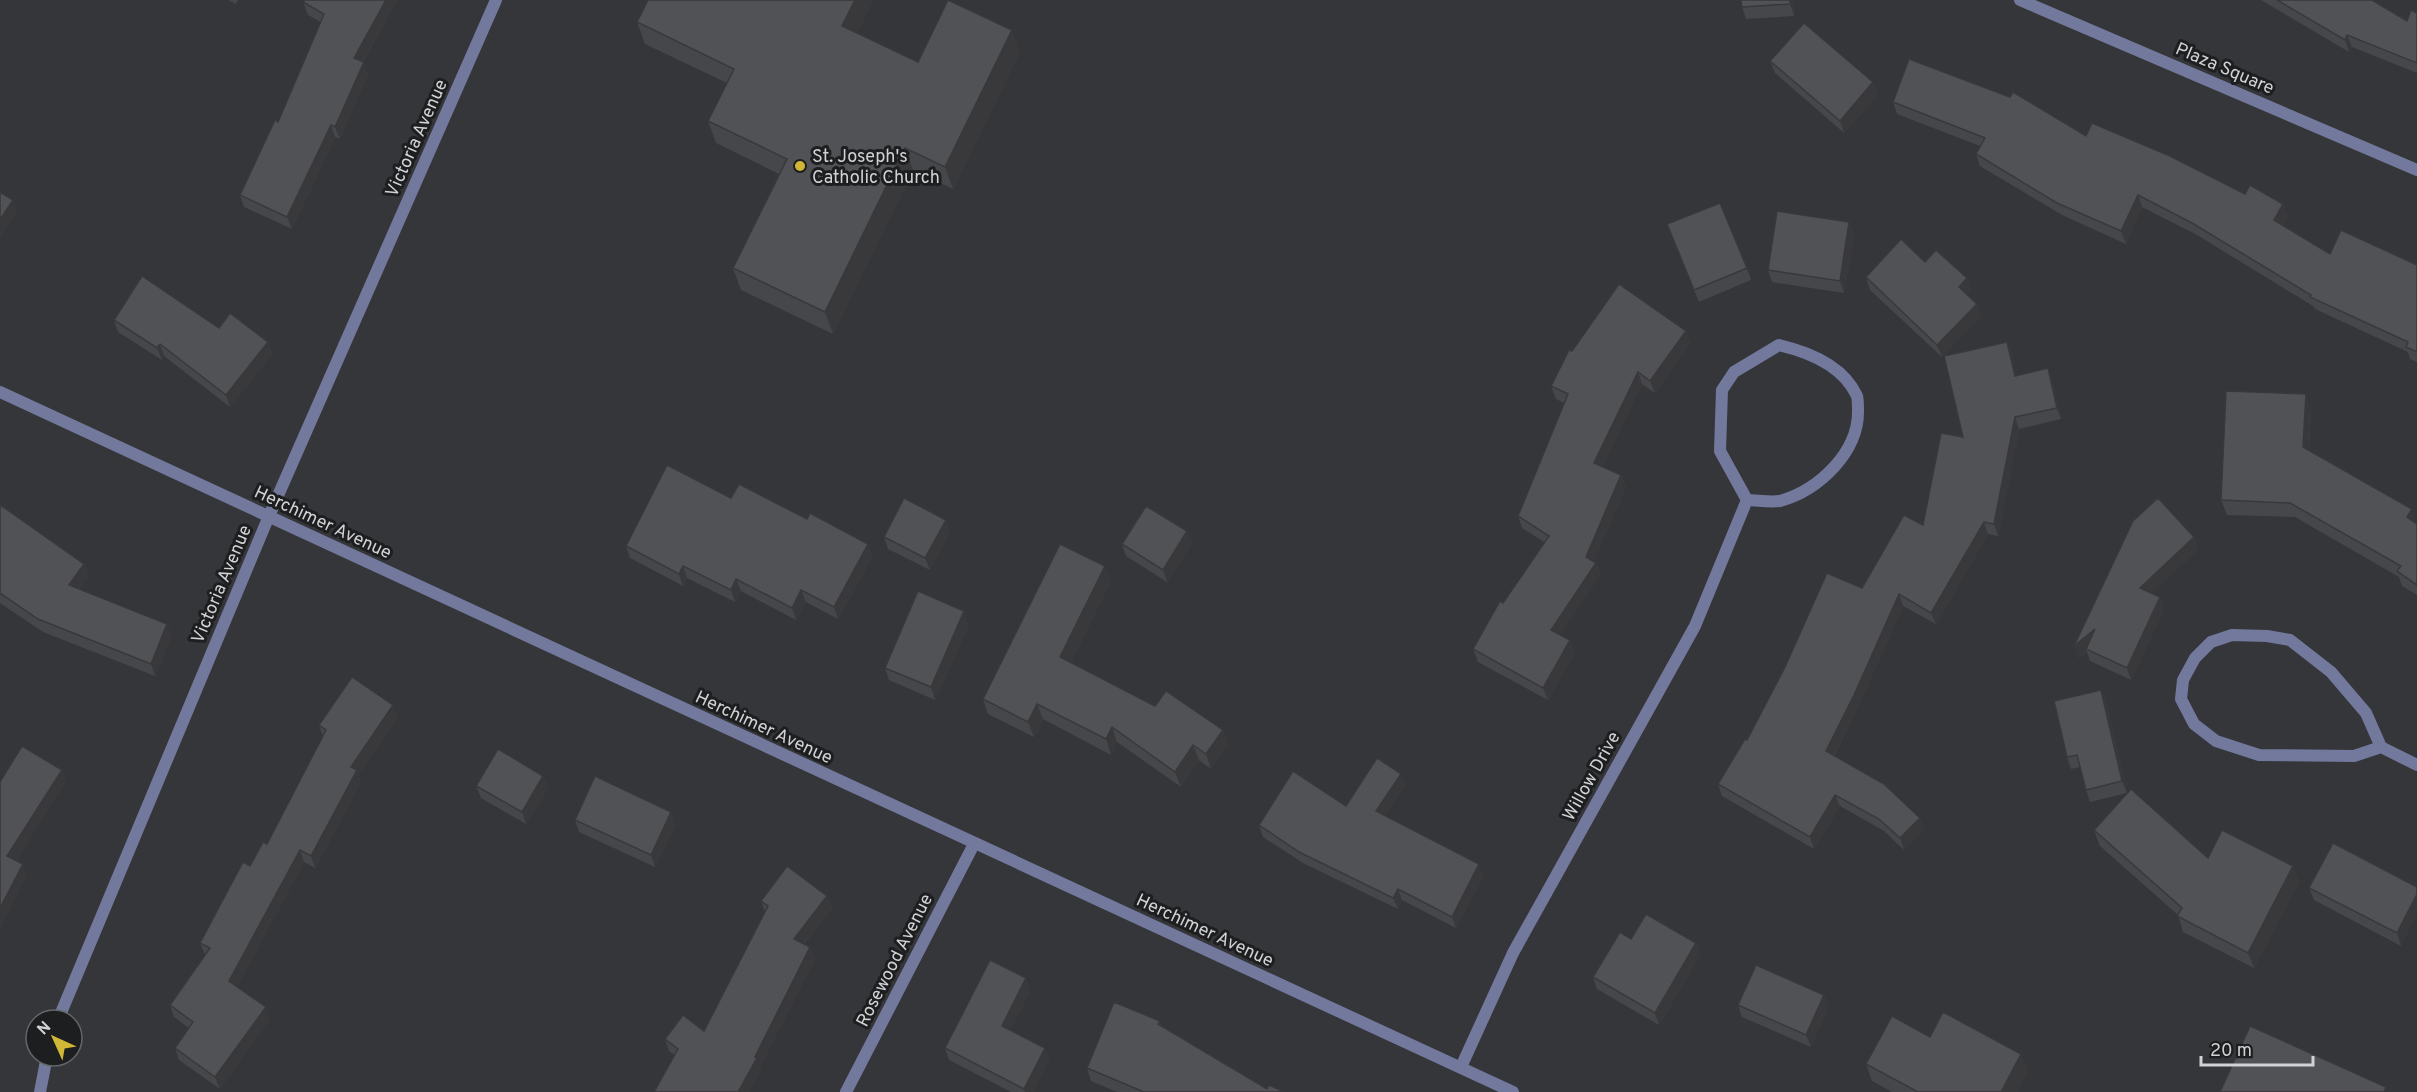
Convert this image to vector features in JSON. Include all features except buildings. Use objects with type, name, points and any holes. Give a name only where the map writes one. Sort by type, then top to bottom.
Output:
[{"type":"street","name":"Victoria Avenue","points":[[63,1008],[269,516],[496,0]]},
{"type":"street","name":"Plaza Square","points":[[2020,0],[2417,170]]},
{"type":"street","points":[[1779,345],[1804,351],[1834,368],[1857,397],[1858,422],[1846,455],[1810,488],[1778,501],[1747,500],[1720,451],[1722,390],[1734,372],[1779,345]]},
{"type":"street","name":"Herchimer Avenue","points":[[0,392],[1513,1092]]},
{"type":"street","name":"Willow Drive","points":[[1461,1067],[1513,953],[1695,626],[1747,500]]},
{"type":"street","points":[[2381,747],[2354,756],[2259,755],[2216,741],[2194,724],[2181,699],[2183,680],[2195,658],[2211,642],[2232,635],[2267,636],[2290,640],[2331,672],[2366,713],[2381,747],[2417,765]]},
{"type":"street","name":"Rosewood Avenue","points":[[846,1092],[974,844]]},
{"type":"street","points":[[40,1092],[45,1068]]},
{"type":"place","name":"St. Joseph's Catholic Church","points":[[800,166]]}]
